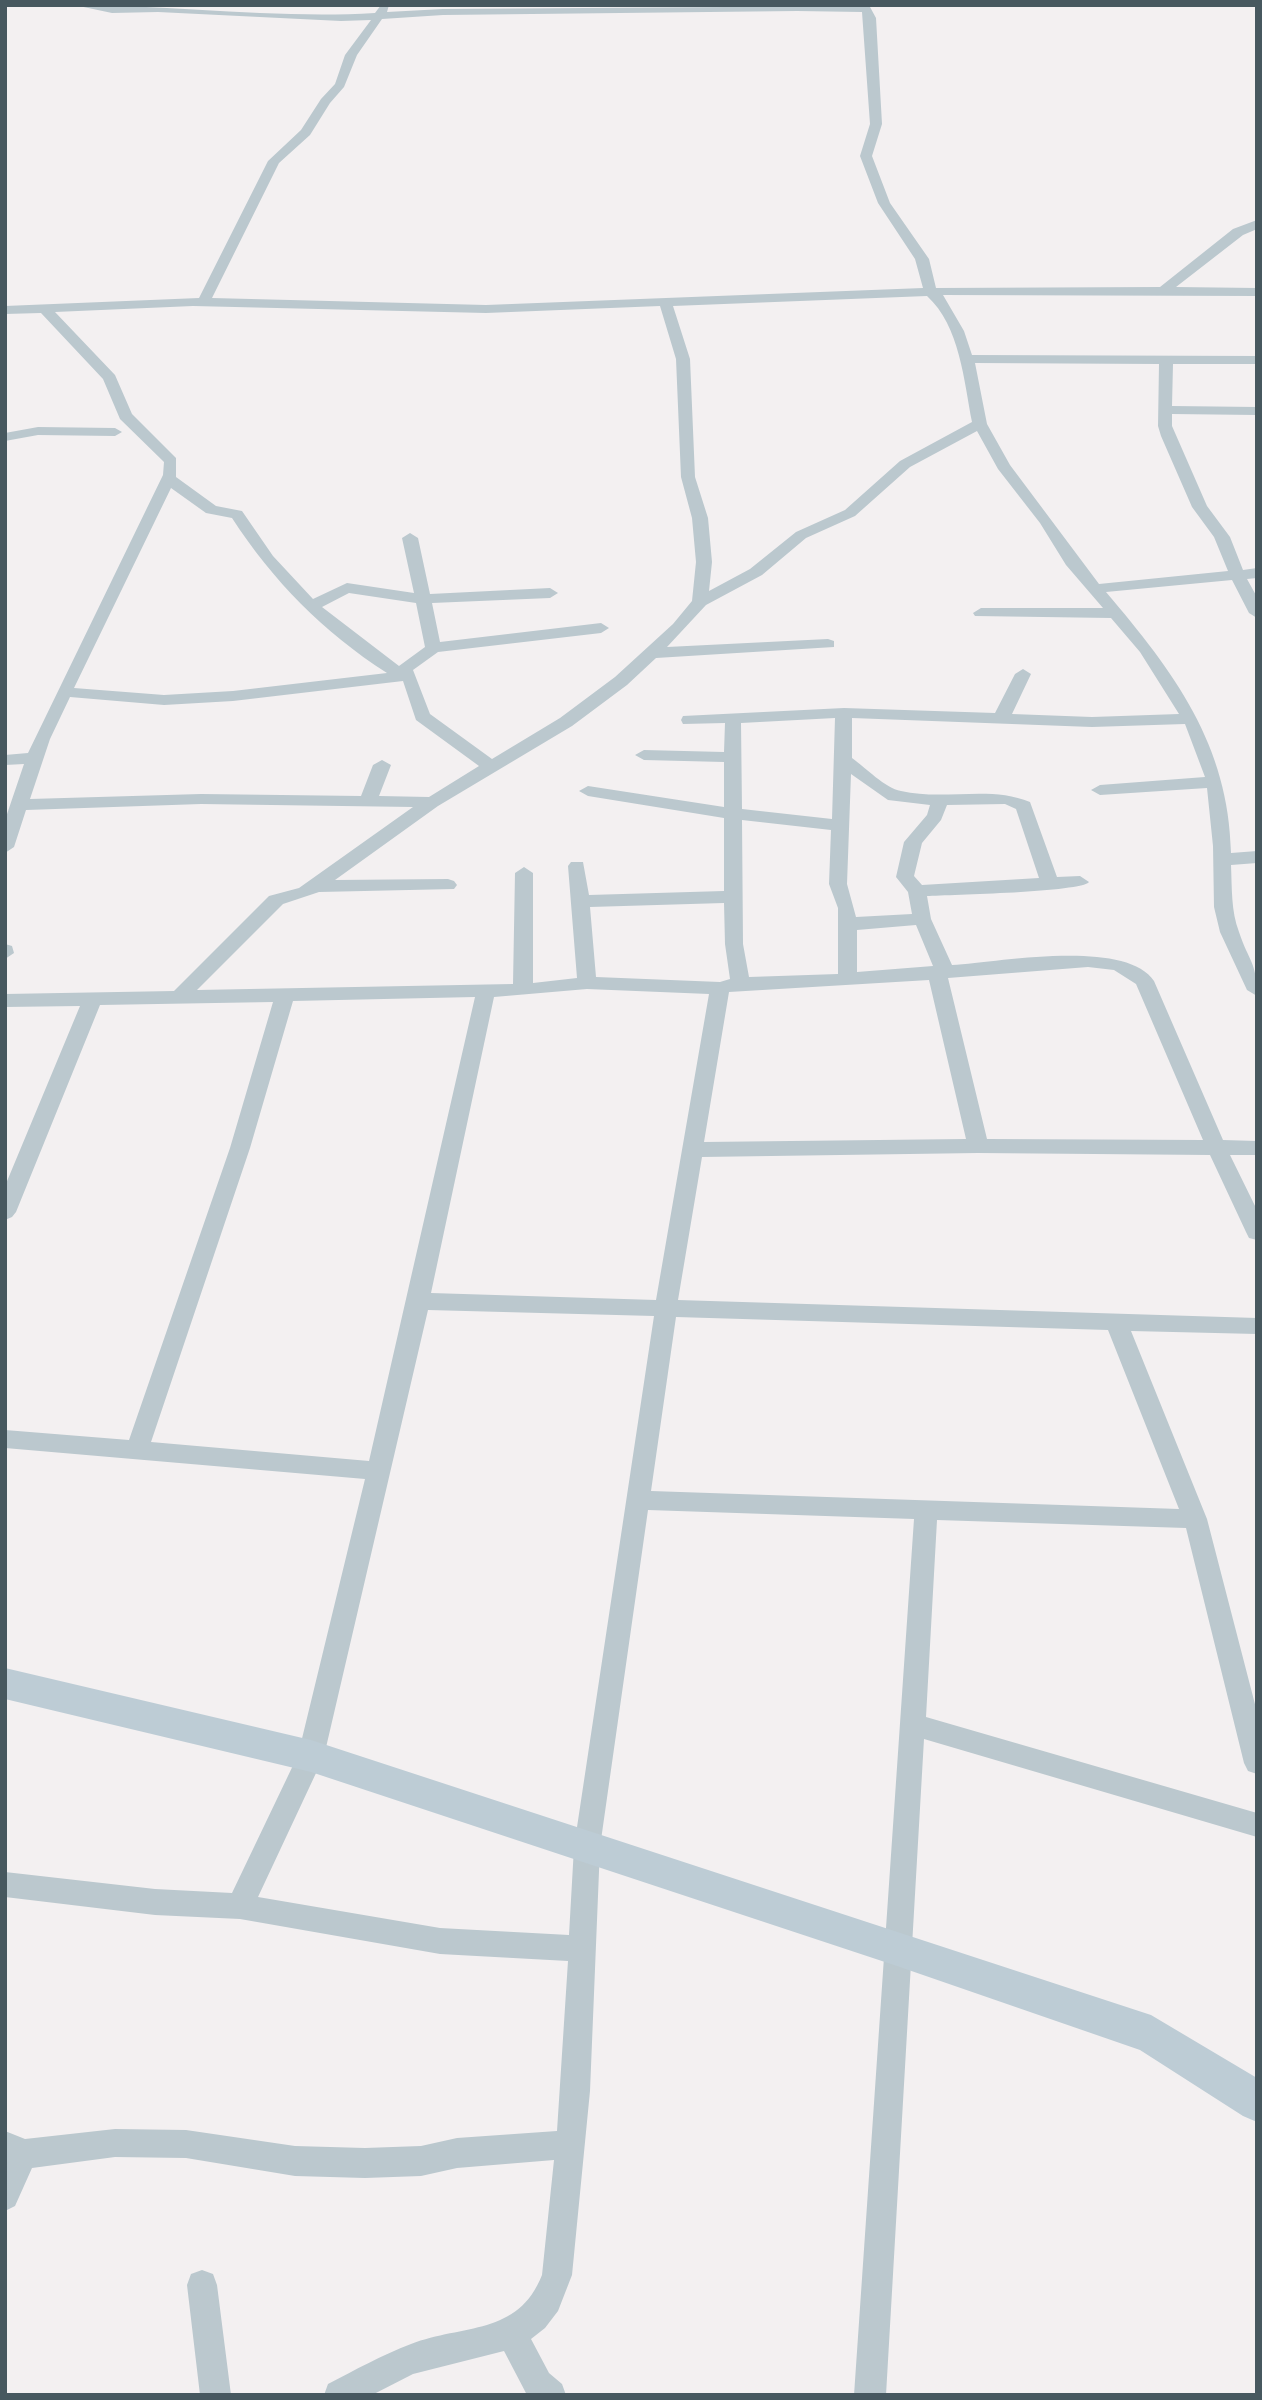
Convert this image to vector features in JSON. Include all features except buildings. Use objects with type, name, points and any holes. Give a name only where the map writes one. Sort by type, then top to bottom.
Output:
[{"type":"street","points":[[79,5],[112,10],[158,9],[341,18],[383,11],[795,7],[866,9],[870,18],[876,124],[866,156],[884,203],[922,259],[931,292],[949,315],[967,359],[980,424],[1003,466],[1047,521],[1072,562],[1093,589],[1147,650],[1191,719],[1215,782],[1226,920],[1245,970],[1257,990]]},
{"type":"street","points":[[204,302],[274,161],[306,132],[325,101],[340,85],[351,55],[383,11]]},
{"type":"street","points":[[1166,289],[1238,232],[1257,224]]},
{"type":"street","points":[[5,310],[204,302],[486,309],[931,292],[1166,289],[1257,292]]},
{"type":"street","points":[[666,304],[682,359],[688,477],[700,518],[704,562],[700,602]]},
{"type":"street","points":[[7,837],[41,739],[168,478],[170,461],[125,416],[110,378],[45,309]]},
{"type":"street","points":[[1167,358],[1165,426],[1185,477],[1200,507],[1222,537],[1237,575],[1257,613]]},
{"type":"street","points":[[967,359],[1257,360]]},
{"type":"street","points":[[1165,410],[1257,411]]},
{"type":"street","points":[[178,997],[276,900],[306,892],[432,802],[566,722],[652,653],[700,602],[756,572],[802,535],[850,513],[905,464],[980,424]]},
{"type":"street","points":[[5,437],[38,431],[115,432]]},
{"type":"street","points":[[168,478],[211,510],[237,514],[269,561],[313,605],[380,662],[403,676]]},
{"type":"street","points":[[410,538],[433,648]]},
{"type":"street","points":[[1093,589],[1257,573]]},
{"type":"street","points":[[313,605],[347,588],[423,599],[550,593]]},
{"type":"street","points":[[981,613],[1113,613]]},
{"type":"street","points":[[403,676],[406,668],[433,648],[601,628]]},
{"type":"street","points":[[652,653],[828,644]]},
{"type":"street","points":[[1001,719],[1023,674]]},
{"type":"street","points":[[66,692],[164,700],[233,696],[410,677],[422,716],[490,766]]},
{"type":"street","points":[[689,720],[844,713],[1091,722],[1191,719]]},
{"type":"street","points":[[844,713],[838,884],[847,908],[849,924],[848,979]]},
{"type":"street","points":[[339,2395],[414,2358],[512,2335],[538,2316],[551,2298],[557,2275],[572,2144],[584,1949],[587,1847],[666,1308],[694,1150],[730,986],[736,897],[733,720]]},
{"type":"street","points":[[644,755],[733,757]]},
{"type":"street","points":[[5,760],[34,758]]},
{"type":"street","points":[[843,760],[894,796],[940,800],[1008,799],[1024,806],[1050,885]]},
{"type":"street","points":[[368,801],[382,765]]},
{"type":"street","points":[[1100,790],[1215,782]]},
{"type":"street","points":[[588,791],[733,814],[840,825]]},
{"type":"street","points":[[19,805],[201,799],[432,802]]},
{"type":"street","points":[[940,800],[935,816],[913,842],[905,877],[917,891],[922,919],[941,971],[978,1146]]},
{"type":"street","points":[[1223,860],[1257,856]]},
{"type":"street","points":[[577,866],[587,983]]},
{"type":"street","points":[[523,990],[524,873]]},
{"type":"street","points":[[917,891],[1080,882]]},
{"type":"street","points":[[315,886],[447,886]]},
{"type":"street","points":[[580,901],[736,897]]},
{"type":"street","points":[[849,924],[922,919]]},
{"type":"street","points":[[5,1001],[523,990],[587,983],[730,986],[1088,961],[1128,966],[1144,981],[1216,1147],[1257,1231]]},
{"type":"street","points":[[240,1906],[312,1756],[419,1301],[427,1251],[452,1151],[486,990]]},
{"type":"street","points":[[137,1450],[240,1148],[285,995]]},
{"type":"street","points":[[5,1212],[93,999]]},
{"type":"street","points":[[694,1150],[978,1146],[1257,1148]]},
{"type":"street","points":[[419,1301],[1257,1326]]},
{"type":"street","points":[[1116,1322],[1195,1520],[1257,1763]]},
{"type":"street","points":[[5,1439],[378,1471]]},
{"type":"street","points":[[638,1500],[1195,1520]]},
{"type":"street","points":[[870,2395],[926,1510]]},
{"type":"street","points":[[5,1683],[312,1756],[897,1948],[1151,2034],[1257,2102]]},
{"type":"street","points":[[911,1724],[1257,1825]]},
{"type":"street","points":[[5,1884],[155,1902],[240,1906],[439,1941],[584,1949]]},
{"type":"street","points":[[5,2196],[14,2150],[68,2151],[115,2143],[174,2144],[295,2161],[365,2163],[421,2161],[457,2153],[572,2144]]},
{"type":"street","points":[[202,2285],[216,2395]]},
{"type":"street","points":[[512,2335],[538,2384],[551,2395]]}]
